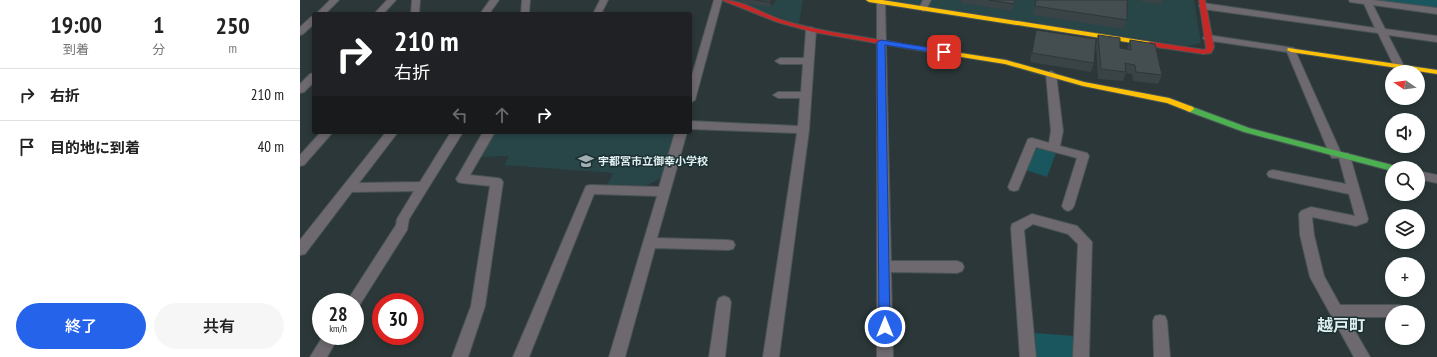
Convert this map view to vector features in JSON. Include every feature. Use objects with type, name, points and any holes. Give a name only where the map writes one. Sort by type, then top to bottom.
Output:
[{"type":"street","points":[[322,12],[335,0]]},
{"type":"street","points":[[380,12],[392,0]]},
{"type":"street","points":[[415,12],[416,0]]},
{"type":"street","points":[[486,12],[495,0]]},
{"type":"street","points":[[525,12],[526,0]]},
{"type":"street","points":[[598,12],[604,0]]},
{"type":"street","points":[[692,93],[718,0]]},
{"type":"street","points":[[725,0],[740,7],[811,30],[1006,62],[1083,84],[1169,101],[1247,130],[1385,166]]},
{"type":"street","points":[[869,0],[925,4],[1200,52],[1208,51],[1210,49],[1203,3],[1437,39]]},
{"type":"street","points":[[1353,0],[1437,11]]},
{"type":"street","points":[[881,2],[885,357]]},
{"type":"street","points":[[1367,2],[1399,65]]},
{"type":"street","points":[[300,32],[312,21]]},
{"type":"street","points":[[771,357],[803,130],[811,30]]},
{"type":"street","points":[[1208,38],[1392,65]]},
{"type":"street","points":[[1290,50],[1340,155],[1354,190],[1362,219],[1356,221],[1311,212],[1305,214],[1307,235],[1317,277],[1362,357]]},
{"type":"street","points":[[780,61],[809,61]]},
{"type":"street","points":[[1425,70],[1437,72]]},
{"type":"street","points":[[1051,74],[1057,131],[1054,148]]},
{"type":"street","points":[[300,90],[312,78]]},
{"type":"street","points":[[778,95],[806,95]]},
{"type":"street","points":[[692,125],[803,130]]},
{"type":"street","points":[[300,162],[325,134]]},
{"type":"street","points":[[300,250],[390,134]]},
{"type":"street","points":[[360,293],[402,226],[403,219],[456,134]]},
{"type":"street","points":[[460,357],[478,306],[497,182],[462,179],[489,134]]},
{"type":"street","points":[[617,357],[680,134]]},
{"type":"street","points":[[1014,187],[1032,142],[1083,156],[1068,206]]},
{"type":"street","points":[[1273,174],[1354,190]]},
{"type":"street","points":[[1425,176],[1437,179]]},
{"type":"street","points":[[348,188],[424,186]]},
{"type":"street","points":[[521,357],[590,190],[664,192]]},
{"type":"street","points":[[1028,357],[1017,228],[1032,219],[1072,230],[1085,242],[1081,357]]},
{"type":"street","points":[[649,243],[728,245]]},
{"type":"street","points":[[884,266],[957,267]]},
{"type":"street","points":[[717,357],[724,302]]},
{"type":"street","points":[[1336,311],[1385,311]]},
{"type":"street","points":[[1160,321],[1162,357]]},
{"type":"street","points":[[318,357],[326,345]]},
{"type":"shaded area","points":[[730,0],[803,0],[799,24]]},
{"type":"shaded area","points":[[883,0],[1194,0],[1201,43],[1188,46]]},
{"type":"shaded area","points":[[1360,0],[1437,0],[1437,10]]},
{"type":"shaded area","name":"宇都宮市立御幸小学校","points":[[492,134],[673,134],[661,178],[637,190],[606,187],[613,173],[504,165],[509,156],[478,157]]},
{"type":"shaded area","points":[[1039,148],[1056,153],[1047,177],[1026,170],[1034,150]]},
{"type":"shaded area","points":[[1035,333],[1074,336],[1073,357],[1036,357]]},
{"type":"building","points":[[754,0],[772,0],[770,2]]},
{"type":"building","points":[[989,0],[1015,0],[1014,4]]},
{"type":"building","points":[[1036,0],[1127,0],[1127,20],[1035,6]]},
{"type":"building","points":[[1036,30],[1096,39],[1094,63],[1032,53]]},
{"type":"building","points":[[1098,35],[1120,38],[1120,48],[1131,50],[1130,40],[1155,44],[1162,75],[1136,72],[1135,65],[1125,63],[1126,72],[1101,69]]},
{"type":"traffic: fast","points":[[1190,109],[1247,130],[1385,166]]},
{"type":"traffic: slow","points":[[869,0],[1152,44]]},
{"type":"traffic: slow","points":[[899,45],[1006,62],[1083,84],[1169,101],[1190,109]]},
{"type":"traffic: slow","points":[[1291,50],[1437,72]]},
{"type":"traffic: jam","points":[[725,0],[779,21],[815,31],[899,45]]},
{"type":"traffic: jam","points":[[1152,44],[1204,52],[1208,51],[1210,47],[1202,0]]},
{"type":"place","name":"宇都宮市立御幸小学校","points":[[586,161]]},
{"type":"district","name":"越戸町","points":[[1341,325]]},
{"type":"route","points":[[885,327],[881,42],[944,52]]}]
